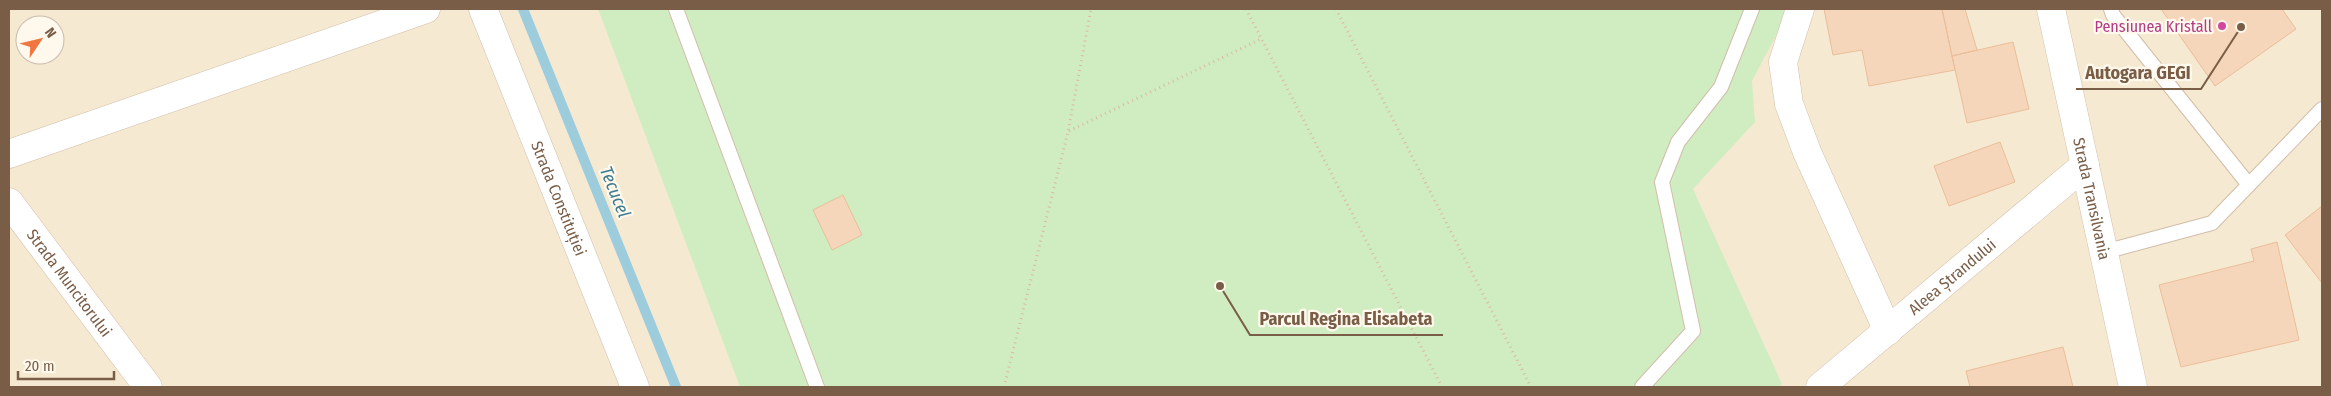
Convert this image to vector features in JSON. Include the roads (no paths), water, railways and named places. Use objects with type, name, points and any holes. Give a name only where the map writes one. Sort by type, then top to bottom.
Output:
[{"type":"street","points":[[9,154],[426,9]]},
{"type":"street","name":"Strada Constituției","points":[[483,9],[635,387]]},
{"type":"street","points":[[1800,9],[1783,62],[1789,104],[1807,152],[1888,331]]},
{"type":"street","name":"Strada Transilvania","points":[[2051,9],[2133,387]]},
{"type":"street","name":"Aleea Ștrandului","points":[[1820,387],[2086,165]]},
{"type":"street","name":"Strada Muncitorului","points":[[9,202],[148,387]]},
{"type":"lane","points":[[676,9],[817,387]]},
{"type":"lane","points":[[1642,387],[1693,331],[1662,182],[1678,142],[1721,86],[1752,9]]},
{"type":"lane","points":[[2112,9],[2113,15],[2249,185]]},
{"type":"lane","points":[[2104,252],[2212,222],[2322,109]]},
{"type":"waterway","name":"Tecucel","points":[[523,9],[676,387]]},
{"type":"place","name":"Pensiunea Kristall","points":[[2222,26]]},
{"type":"place","name":"Autogara GEGI","points":[[2241,27]]},
{"type":"place","name":"Parcul Regina Elisabeta","points":[[1220,286]]}]
